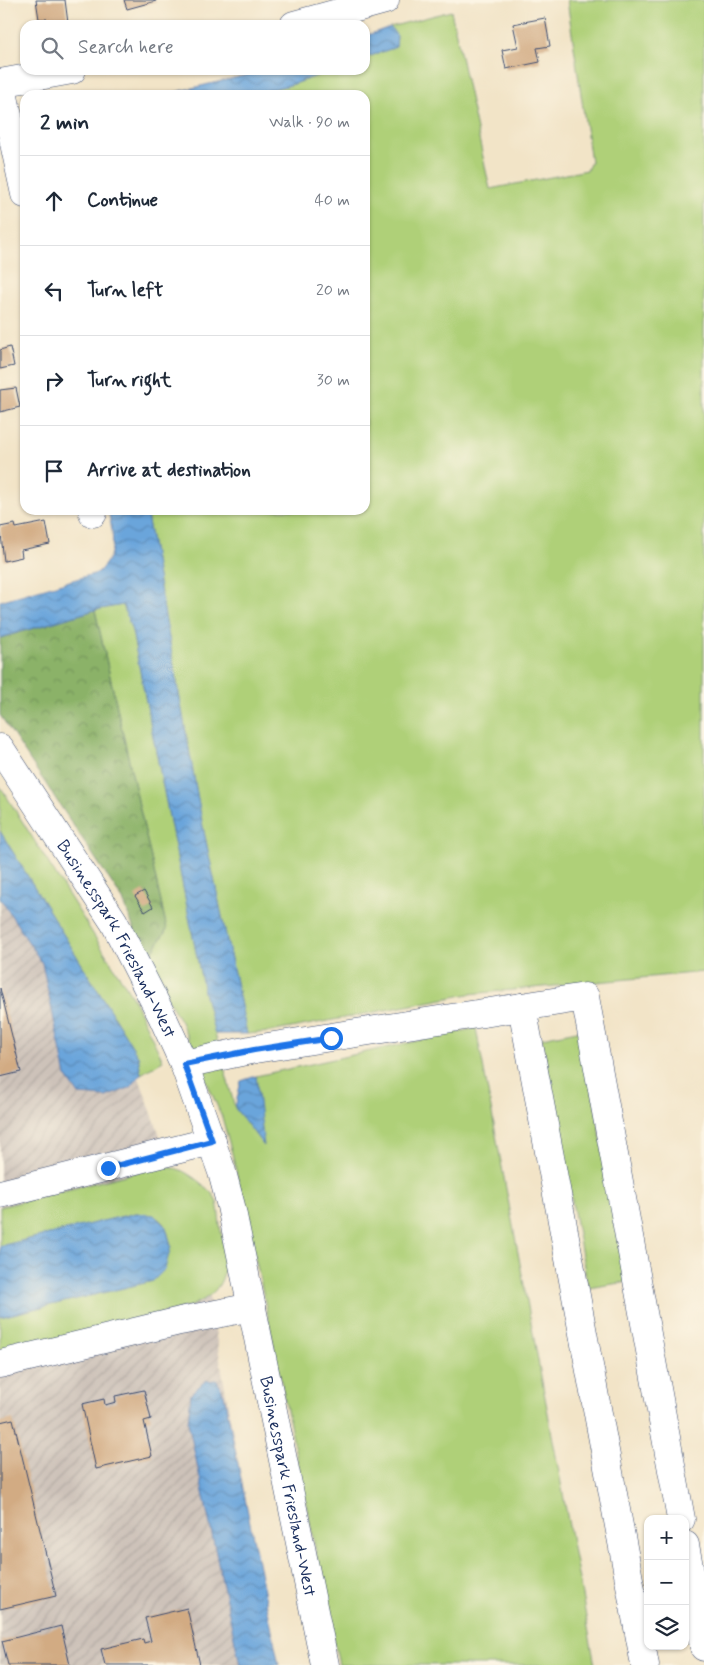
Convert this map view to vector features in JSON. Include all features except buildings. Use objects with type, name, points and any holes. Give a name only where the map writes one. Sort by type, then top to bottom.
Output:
[{"type":"street","points":[[312,20],[385,0]]},
{"type":"street","points":[[20,171],[1,83],[45,75]]},
{"type":"street","name":"Businesspark Friesland-West","points":[[0,748],[114,922],[184,1064],[212,1141],[231,1206],[325,1665]]},
{"type":"street","points":[[184,1064],[254,1050],[586,997],[679,1515]]},
{"type":"street","points":[[522,1008],[645,1665]]},
{"type":"street","points":[[0,1194],[212,1141]]},
{"type":"street","points":[[0,1364],[180,1321],[252,1307]]},
{"type":"street","points":[[688,1560],[704,1648]]},
{"type":"shaded area","points":[[0,853],[138,1075],[176,1180],[209,1296],[273,1665],[0,1665]]},
{"type":"green space","points":[[567,0],[704,0],[704,972],[469,994],[270,1032],[247,1034],[203,827],[147,515],[370,515],[370,90],[269,90],[319,75],[370,75],[370,56],[396,47],[397,36],[390,27],[451,11],[490,189],[587,170],[591,162]]},
{"type":"green space","points":[[123,605],[132,631],[204,992],[235,1108],[263,1145],[256,1076],[476,1028],[595,1665],[339,1665],[265,1302],[233,1157],[222,1117],[181,1022],[146,962],[167,929],[95,610]]},
{"type":"green space","points":[[95,610],[167,929],[146,962],[123,900],[0,715],[0,638]]},
{"type":"green space","points":[[0,786],[132,996],[163,1061],[141,1074],[138,1056],[0,831]]},
{"type":"green space","points":[[582,1030],[626,1282],[588,1288],[542,1038]]},
{"type":"green space","points":[[153,1168],[173,1168],[183,1171],[201,1183],[216,1199],[225,1264],[220,1283],[214,1292],[191,1306],[0,1353],[0,1317],[153,1281],[171,1246],[167,1231],[161,1221],[152,1216],[136,1213],[0,1246],[0,1207]]},
{"type":"water","points":[[390,27],[397,36],[396,47],[370,56],[370,34]]},
{"type":"water","points":[[247,75],[319,75],[269,90],[184,90]]},
{"type":"water","points":[[109,515],[147,515],[203,827],[247,1034],[215,1034],[204,992],[132,631],[123,605],[95,610],[0,638],[0,601],[97,573],[109,558],[113,544]]},
{"type":"water","points":[[0,831],[138,1056],[141,1074],[131,1087],[106,1097],[79,1095],[66,1076],[42,963],[0,898]]},
{"type":"water","points":[[256,1076],[264,1146],[235,1108],[241,1081]]},
{"type":"water","points":[[136,1213],[154,1215],[166,1227],[171,1246],[165,1269],[153,1281],[0,1317],[0,1246]]},
{"type":"water","points":[[217,1380],[224,1395],[279,1665],[240,1665],[188,1422],[191,1394],[205,1381]]},
{"type":"route","points":[[108,1168],[212,1141],[184,1064],[254,1050],[331,1038]]}]
